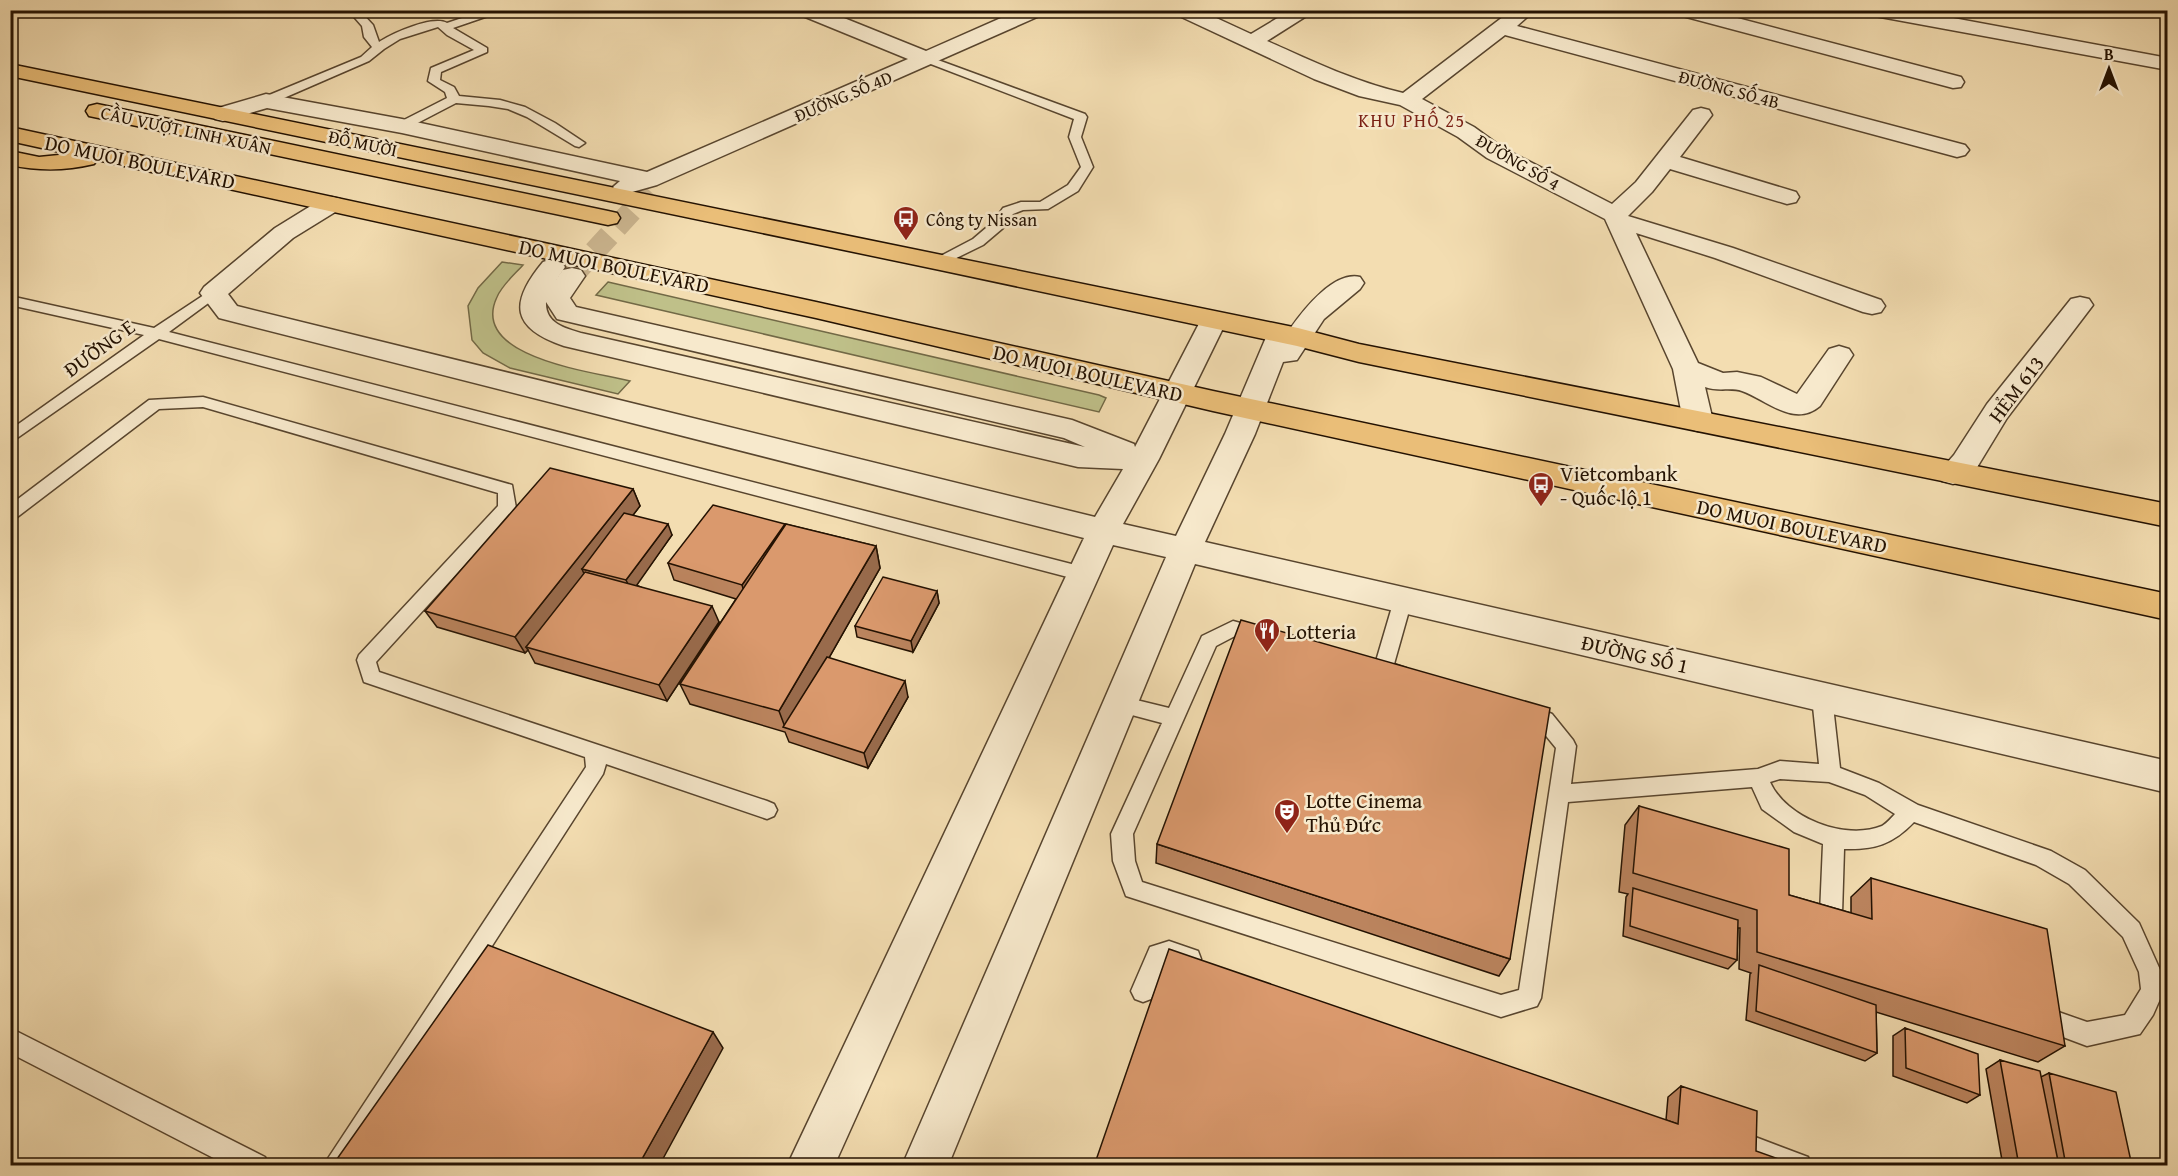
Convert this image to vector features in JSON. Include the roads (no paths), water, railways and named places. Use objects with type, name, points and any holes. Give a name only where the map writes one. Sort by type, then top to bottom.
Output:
[{"type":"highway","name":"ĐỖ MƯỜI","points":[[10,70],[940,261]]},
{"type":"highway","points":[[175,83],[213,111]]},
{"type":"highway","name":"CẦU VƯỢT LINH XUÂN","points":[[81,107],[521,201]]},
{"type":"highway","name":"CẦU VƯỢT LINH XUÂN","points":[[10,114],[335,195]]},
{"type":"highway","name":"DO MUOI BOULEVARD","points":[[10,134],[108,156],[335,195],[482,216],[1182,385]]},
{"type":"highway","points":[[339,138],[521,201],[1285,344],[2168,538]]},
{"type":"highway","points":[[10,158],[39,164],[108,156]]},
{"type":"highway","name":"DO MUOI BOULEVARD","points":[[335,195],[827,313],[2168,586]]},
{"type":"highway","points":[[940,261],[1210,329]]},
{"type":"highway","points":[[1285,344],[1359,353],[2168,516]]},
{"type":"highway","name":"DO MUOI BOULEVARD","points":[[1253,400],[2168,607]]},
{"type":"street","points":[[805,10],[927,59]]},
{"type":"street","name":"ĐƯỜNG SỐ 4D","points":[[625,187],[650,185],[1037,10]]},
{"type":"street","points":[[1250,42],[1306,10]]},
{"type":"street","points":[[1407,100],[1525,10]]},
{"type":"street","points":[[1682,10],[1953,82]]},
{"type":"street","points":[[1875,10],[2168,64]]},
{"type":"street","points":[[1979,10],[2144,40]]},
{"type":"street","name":"ĐƯỜNG SỐ 4","points":[[1194,13],[1250,42],[1367,91],[1407,100],[1466,132],[1495,153],[1618,219],[1724,253],[1872,306]]},
{"type":"street","name":"ĐƯỜNG SỐ 4B","points":[[1501,28],[1957,150]]},
{"type":"street","points":[[213,111],[266,101],[402,126],[650,185]]},
{"type":"street","points":[[1698,421],[1687,369],[1618,219],[1701,115]]},
{"type":"street","points":[[1664,160],[1787,197]]},
{"type":"street","points":[[213,293],[284,233],[335,195]]},
{"type":"street","points":[[562,272],[536,285],[532,299],[536,316],[547,330],[574,340],[1078,457],[1144,459]]},
{"type":"street","points":[[925,1166],[1185,550],[1253,400],[1285,344],[1314,313],[1351,283]]},
{"type":"street","name":"ĐƯỜNG SỐ 1","points":[[213,293],[228,312],[1103,531],[2168,777]]},
{"type":"street","name":"HẺM 613","points":[[1953,473],[1965,462],[1997,411],[2080,305]]},
{"type":"street","points":[[810,1166],[1103,531],[1144,459],[1210,329]]},
{"type":"street","points":[[1687,369],[1720,382],[1751,384],[1784,402],[1803,405],[1810,399],[1839,355]]},
{"type":"lane","points":[[353,10],[367,25],[370,37],[376,46]]},
{"type":"lane","points":[[446,27],[484,14]]},
{"type":"lane","points":[[266,101],[334,74],[365,58],[376,46],[440,23],[451,33],[483,50],[435,70],[434,81],[450,90],[454,99]]},
{"type":"lane","points":[[927,59],[1081,117],[1076,137],[1087,167],[1073,188],[1043,206],[1021,206],[1008,211],[998,225],[978,242],[940,261]]},
{"type":"lane","points":[[402,126],[454,99],[469,103],[502,104],[532,114],[579,143]]},
{"type":"lane","name":"ĐƯỜNG E","points":[[10,438],[213,293]]},
{"type":"lane","points":[[10,300],[154,333],[1083,574]]},
{"type":"lane","points":[[10,514],[155,404],[203,402],[506,489],[507,508],[366,660],[371,677],[767,810]]},
{"type":"lane","points":[[1403,600],[1377,667],[1414,677]]},
{"type":"lane","points":[[1279,641],[1233,628],[1209,641],[1122,834],[1124,861],[1134,889],[1501,1006],[1529,998],[1566,746],[1545,720],[1510,703]]},
{"type":"lane","points":[[1822,697],[1830,773]]},
{"type":"lane","points":[[1120,704],[1174,718]]},
{"type":"lane","points":[[335,1166],[596,768],[594,752]]},
{"type":"lane","points":[[1560,794],[1758,777],[1780,770],[1830,773],[1872,789],[1911,812],[2043,858],[2077,877],[2131,930],[2150,972],[2153,990],[2132,1026],[2087,1034],[2047,1020]]},
{"type":"lane","points":[[1758,777],[1769,803],[1801,825],[1834,839],[1866,840],[1891,832],[1911,812]]},
{"type":"lane","points":[[1831,914],[1834,839]]},
{"type":"lane","points":[[1143,991],[1158,955],[1169,952],[1209,966]]},
{"type":"lane","points":[[10,1040],[256,1166]]},
{"type":"lane","points":[[1742,1144],[1799,1166]]},
{"type":"tunnel","points":[[572,276],[650,191]]},
{"type":"place","name":"Công ty Nissan","points":[[906,242]]},
{"type":"place","name":"Vietcombank - Quốc lộ 1","points":[[1541,508]]},
{"type":"place","name":"Lotteria","points":[[1267,654]]},
{"type":"place","name":"Lotte Cinema Thủ Đức","points":[[1287,835]]},
{"type":"district","name":"KHU PHỐ 25","points":[[1412,120]]}]
